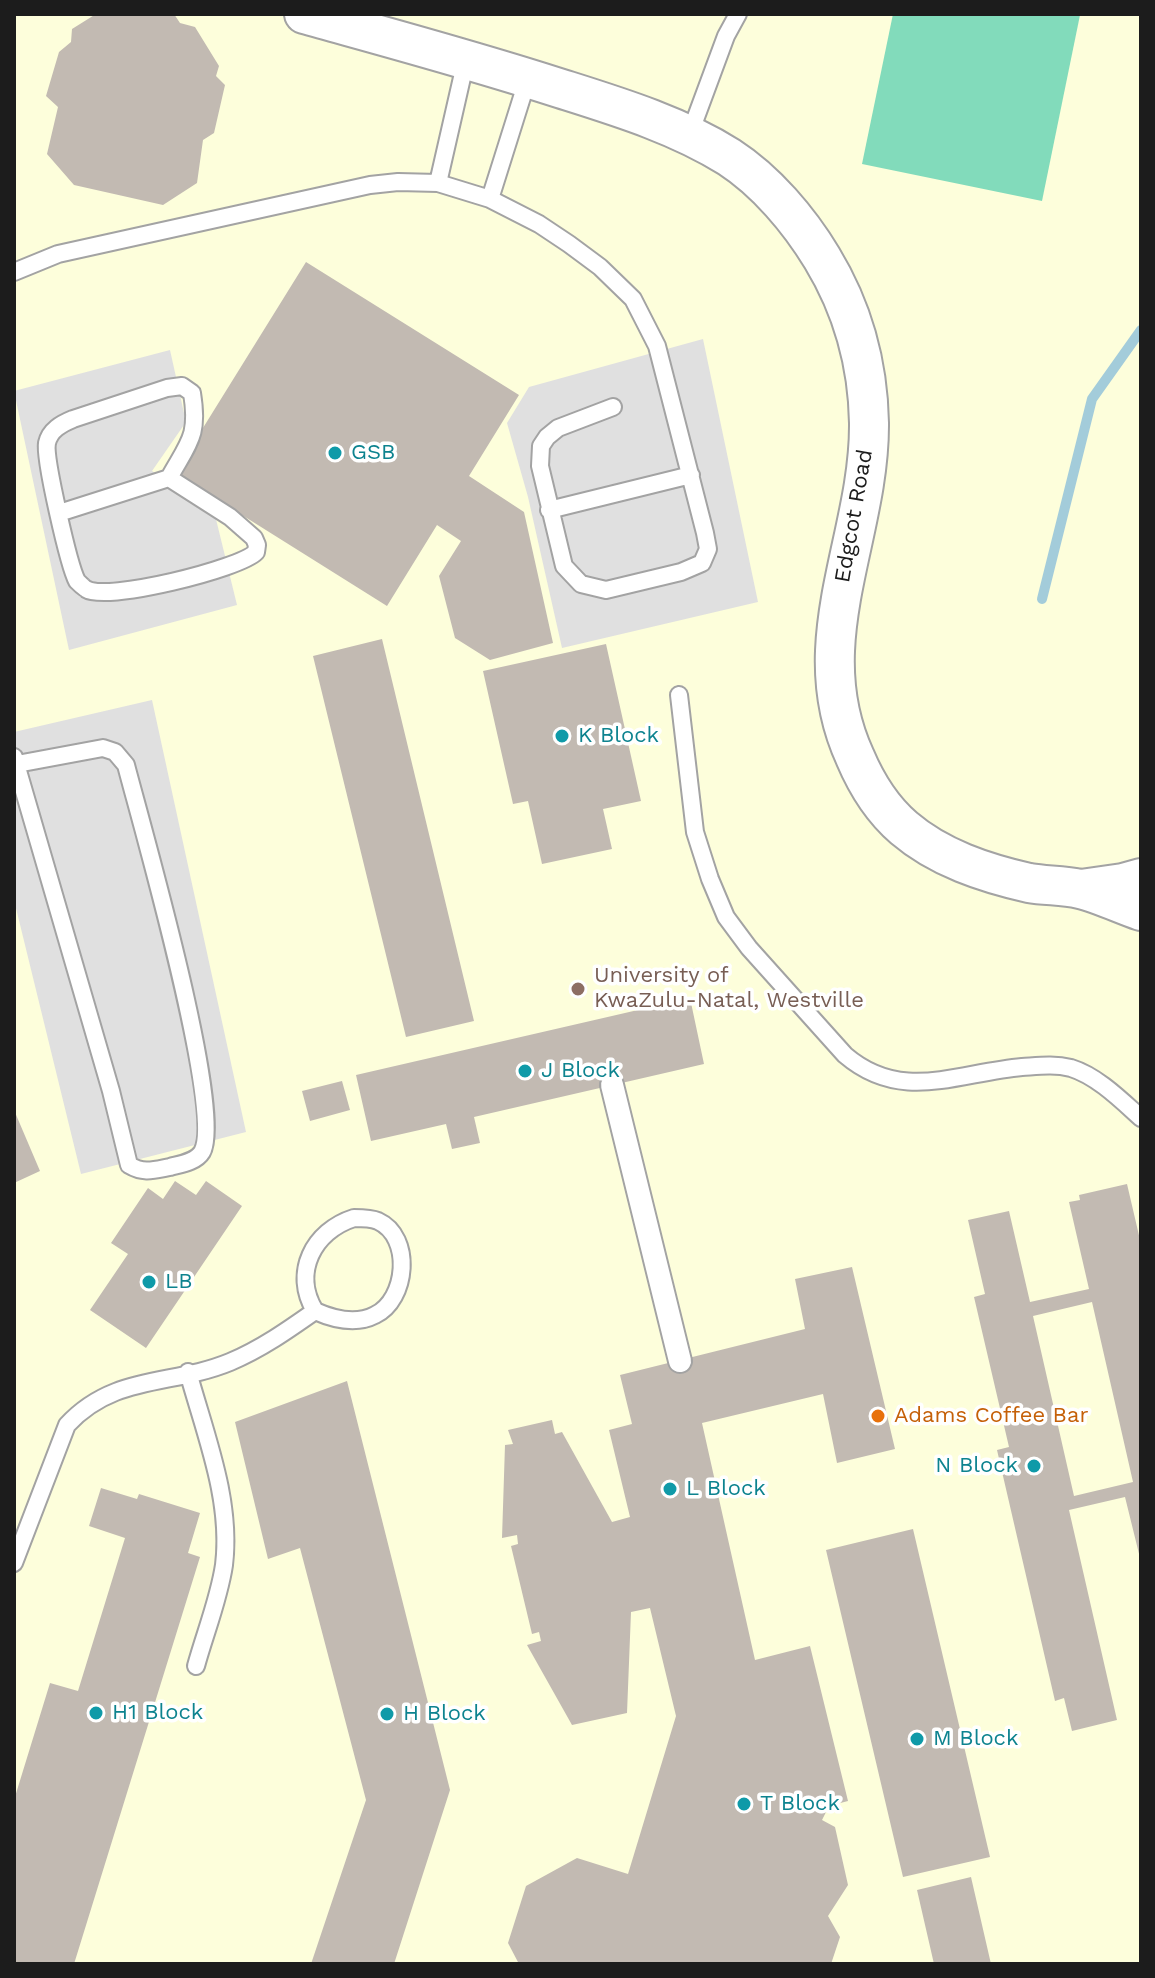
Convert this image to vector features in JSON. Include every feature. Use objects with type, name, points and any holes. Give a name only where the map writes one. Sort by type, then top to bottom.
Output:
[{"type":"street","name":"Edgcot Road","points":[[304,14],[467,58],[629,110],[726,155],[759,181],[811,241],[831,273],[863,353],[869,423],[866,464],[833,644],[837,696],[846,739],[860,770],[880,802],[903,827],[936,851],[998,875],[1079,889],[1141,911]]},
{"type":"street","name":"Edgcot Road","points":[[1079,889],[1141,878]]},
{"type":"street","points":[[612,1085],[680,1361]]},
{"type":"lane","points":[[689,136],[726,36],[738,14]]},
{"type":"lane","points":[[438,183],[467,58]]},
{"type":"lane","points":[[490,199],[528,78]]},
{"type":"lane","points":[[14,272],[58,254],[355,188],[398,182],[438,183],[490,199],[539,224],[600,267],[633,299],[657,346],[705,533],[707,556],[702,563],[681,572],[624,587],[595,589],[571,577],[564,566],[540,466],[541,446],[558,428],[613,407]]},
{"type":"lane","points":[[59,513],[169,478],[198,425],[190,389],[176,386],[59,425],[47,443],[59,513],[77,581],[94,593],[110,593],[200,574],[251,558],[256,552],[254,538],[219,505],[169,478]]},
{"type":"lane","points":[[549,510],[691,475]]},
{"type":"lane","points":[[679,695],[695,832],[726,917],[749,948],[845,1055],[861,1069],[887,1080],[905,1083],[986,1070],[1053,1065],[1064,1067],[1096,1080],[1141,1118]]},
{"type":"lane","points":[[103,748],[115,752],[126,765],[204,1087],[207,1136],[202,1152],[191,1161],[142,1172],[129,1165],[111,1091],[16,760],[103,748]]},
{"type":"lane","points":[[354,1218],[376,1220],[385,1225],[399,1244],[402,1261],[396,1292],[386,1307],[374,1316],[348,1320],[334,1319],[315,1311],[307,1298],[305,1275],[309,1259],[322,1237],[331,1227],[354,1218]]},
{"type":"lane","points":[[14,1563],[67,1425],[79,1412],[102,1395],[229,1363],[274,1339],[315,1311]]},
{"type":"lane","points":[[188,1372],[220,1488],[225,1528],[224,1566],[196,1666]]},
{"type":"shaded area","name":"University of KwaZulu-Natal, Westville","points":[[14,14],[1141,14],[1141,1964],[14,1964]]},
{"type":"shaded area","points":[[703,339],[758,602],[562,648],[528,497],[507,423],[529,387]]},
{"type":"shaded area","points":[[170,350],[186,422],[152,471],[214,511],[237,605],[69,650],[14,391]]},
{"type":"shaded area","points":[[152,700],[246,1132],[81,1174],[14,900],[14,732]]},
{"type":"green space","points":[[893,14],[1080,15],[1042,201],[862,164]]},
{"type":"building","points":[[96,14],[174,14],[180,23],[195,27],[219,66],[216,76],[225,85],[214,133],[203,140],[197,183],[163,205],[74,185],[47,154],[58,107],[46,96],[59,52],[71,42],[72,29]]},
{"type":"building","name":"GSB","points":[[306,262],[519,395],[469,476],[524,512],[553,643],[490,660],[455,638],[439,576],[461,541],[437,525],[387,606],[175,473]]},
{"type":"building","points":[[382,639],[474,1021],[406,1037],[313,656]]},
{"type":"building","name":"K Block","points":[[606,644],[641,801],[603,809],[612,849],[542,864],[528,801],[513,804],[483,671]]},
{"type":"building","name":"J Block","points":[[690,998],[704,1064],[474,1117],[480,1143],[452,1149],[446,1124],[371,1141],[356,1075]]},
{"type":"building","points":[[342,1081],[350,1110],[310,1121],[302,1091]]},
{"type":"building","points":[[14,1110],[40,1171],[14,1183]]},
{"type":"building","name":"LB","points":[[175,1181],[196,1195],[206,1181],[242,1206],[146,1348],[90,1310],[128,1254],[111,1243],[148,1188],[163,1199]]},
{"type":"building","name":"N Block","points":[[1127,1184],[1141,1244],[1141,1562],[1125,1497],[1069,1510],[1117,1720],[1072,1731],[1064,1698],[1055,1701],[997,1450],[1009,1447],[974,1297],[985,1294],[968,1220],[1009,1211],[1030,1302],[1089,1289],[1069,1202],[1080,1200],[1079,1195]],"holes":[[[1092,1302],[1133,1482],[1074,1496],[1033,1316]]]},
{"type":"building","points":[[852,1267],[895,1449],[837,1463],[823,1394],[702,1423],[755,1660],[810,1646],[848,1801],[829,1806],[822,1820],[835,1827],[848,1885],[828,1916],[840,1937],[831,1964],[519,1964],[508,1943],[526,1886],[577,1858],[628,1874],[676,1716],[650,1608],[631,1612],[627,1713],[572,1725],[527,1645],[541,1641],[539,1632],[532,1634],[511,1546],[518,1544],[517,1535],[502,1538],[505,1445],[513,1444],[508,1430],[552,1420],[555,1434],[562,1432],[612,1522],[630,1517],[609,1430],[632,1424],[620,1375],[805,1329],[795,1279]]},
{"type":"building","name":"H Block","points":[[347,1381],[450,1790],[394,1964],[311,1964],[366,1800],[300,1548],[268,1559],[235,1422]]},
{"type":"building","name":"H1 Block","points":[[101,1488],[137,1499],[139,1494],[200,1513],[188,1553],[200,1557],[74,1964],[14,1964],[14,1800],[50,1683],[78,1691],[125,1538],[89,1526]]},
{"type":"building","name":"M Block","points":[[913,1529],[990,1857],[903,1877],[826,1550]]},
{"type":"building","points":[[971,1877],[991,1964],[934,1964],[917,1890]]},
{"type":"waterway","points":[[1042,599],[1092,399],[1141,330]]},
{"type":"place","name":"GSB","points":[[335,453]]},
{"type":"place","name":"K Block","points":[[562,736]]},
{"type":"place","name":"University of KwaZulu-Natal, Westville","points":[[578,989]]},
{"type":"place","name":"J Block","points":[[525,1071]]},
{"type":"place","name":"LB","points":[[149,1282]]},
{"type":"place","name":"Adams Coffee Bar","points":[[878,1416]]},
{"type":"place","name":"N Block","points":[[1034,1466]]},
{"type":"place","name":"L Block","points":[[670,1489]]},
{"type":"place","name":"H1 Block","points":[[96,1713]]},
{"type":"place","name":"H Block","points":[[387,1714]]},
{"type":"place","name":"M Block","points":[[917,1739]]},
{"type":"place","name":"T Block","points":[[744,1804]]}]
